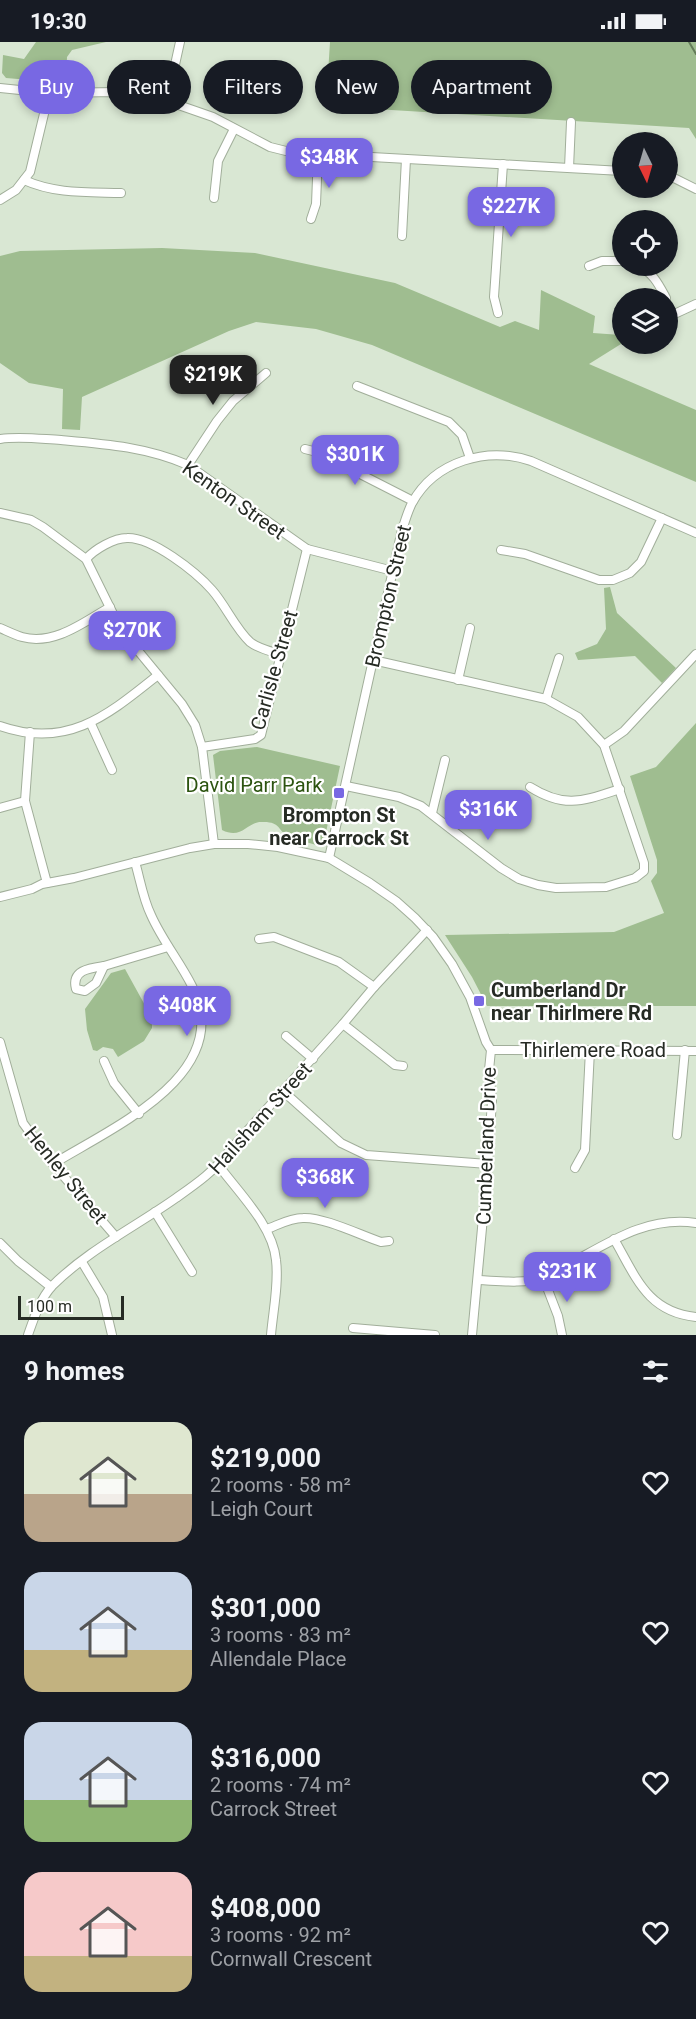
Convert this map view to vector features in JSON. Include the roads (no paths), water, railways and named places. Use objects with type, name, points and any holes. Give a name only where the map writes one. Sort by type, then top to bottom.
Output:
[{"type":"street","points":[[176,60],[180,42]]},
{"type":"street","points":[[0,88],[18,90]]},
{"type":"street","points":[[191,109],[213,117],[270,147],[286,151],[612,170]]},
{"type":"street","points":[[0,200],[16,190],[30,172],[45,114]]},
{"type":"street","points":[[569,168],[571,122]]},
{"type":"street","points":[[214,198],[218,161],[234,129]]},
{"type":"street","points":[[311,219],[316,204],[318,154]]},
{"type":"street","points":[[402,236],[406,159]]},
{"type":"street","points":[[498,313],[494,297],[502,164]]},
{"type":"street","points":[[24,180],[42,188],[55,190],[121,194]]},
{"type":"street","points":[[678,180],[696,189]]},
{"type":"street","points":[[589,266],[603,261],[612,261]]},
{"type":"street","points":[[678,313],[696,304]]},
{"type":"street","points":[[188,465],[228,408],[266,373]]},
{"type":"street","points":[[357,386],[449,422],[462,435],[470,458]]},
{"type":"street","name":"Kenton Street","points":[[0,439],[27,438],[116,444],[144,449],[188,465],[307,549],[393,571]]},
{"type":"street","points":[[305,449],[317,452],[413,501]]},
{"type":"street","name":"Brompton Street","points":[[329,858],[406,516],[413,501],[436,475],[470,458],[498,455],[523,459],[696,533]]},
{"type":"street","points":[[0,513],[31,520],[44,527],[86,559],[122,630],[182,704],[195,725],[202,747],[214,844]]},
{"type":"street","points":[[501,550],[525,554],[598,580],[613,580],[630,573],[641,562],[662,518]]},
{"type":"street","points":[[86,559],[116,540],[139,539],[189,568],[212,590],[249,641],[260,648],[280,654]]},
{"type":"street","name":"Carlisle Street","points":[[202,747],[255,739],[261,735],[307,549]]},
{"type":"street","points":[[0,628],[23,638],[44,639],[61,634],[110,607]]},
{"type":"street","points":[[458,680],[470,628]]},
{"type":"street","points":[[604,745],[624,731],[696,654]]},
{"type":"street","points":[[546,699],[559,658]]},
{"type":"street","points":[[346,786],[399,797],[432,813],[501,868],[519,879],[538,885],[556,888],[606,887],[635,878],[644,871],[644,863],[604,745],[578,717],[546,699],[373,660]]},
{"type":"street","points":[[0,726],[30,732],[65,731],[91,724],[114,710],[159,675]]},
{"type":"street","points":[[91,724],[112,770]]},
{"type":"street","points":[[30,732],[25,801],[47,883]]},
{"type":"street","points":[[432,813],[445,760]]},
{"type":"street","points":[[530,788],[547,798],[564,801],[583,801],[620,789]]},
{"type":"street","points":[[0,808],[25,801]]},
{"type":"street","name":"Cumberland Drive","points":[[0,897],[47,883],[214,844],[264,845],[329,858],[396,901],[427,930],[447,956],[470,997],[491,1050],[489,1070],[492,1100],[488,1164],[472,1335]]},
{"type":"street","points":[[53,1164],[139,1114],[167,1089],[191,1061],[197,1048],[201,1032],[199,1005],[193,987],[149,913],[135,862]]},
{"type":"street","name":"Hailsham Street","points":[[28,1335],[35,1312],[51,1287],[116,1237],[219,1166],[230,1150],[427,930]]},
{"type":"street","points":[[259,939],[274,937],[339,962],[374,987]]},
{"type":"street","points":[[104,966],[168,947]]},
{"type":"street","points":[[344,1024],[395,1065],[403,1066]]},
{"type":"street","points":[[286,1036],[313,1059]]},
{"type":"street","name":"Henley Street","points":[[0,1042],[23,1123],[53,1164],[116,1237]]},
{"type":"street","name":"Thirlemere Road","points":[[491,1050],[696,1051]]},
{"type":"street","points":[[575,1168],[585,1150],[590,1050]]},
{"type":"street","points":[[677,1136],[685,1050]]},
{"type":"street","points":[[104,1061],[114,1083],[139,1114]]},
{"type":"street","points":[[284,1092],[341,1143],[366,1155],[488,1164]]},
{"type":"street","points":[[219,1166],[267,1229],[276,1261],[272,1335]]},
{"type":"street","points":[[155,1212],[192,1272]]},
{"type":"street","points":[[267,1229],[290,1220],[316,1219],[381,1242],[389,1241]]},
{"type":"street","points":[[478,1280],[525,1282],[543,1277],[643,1226],[664,1223],[696,1223]]},
{"type":"street","points":[[614,1239],[641,1285],[654,1302],[666,1310],[696,1317]]},
{"type":"street","points":[[0,1243],[18,1261],[51,1287]]},
{"type":"street","points":[[82,1262],[104,1297],[112,1335]]},
{"type":"street","points":[[543,1277],[558,1316],[562,1335]]},
{"type":"street","points":[[353,1328],[435,1335]]},
{"type":"waterway","points":[[689,42],[696,54]]},
{"type":"place","name":"Brompton St near Carrock St","points":[[339,793]]},
{"type":"place","name":"Cumberland Dr near Thirlmere Rd","points":[[479,1001]]},
{"type":"park label","name":"David Parr Park","points":[[254,785]]}]
